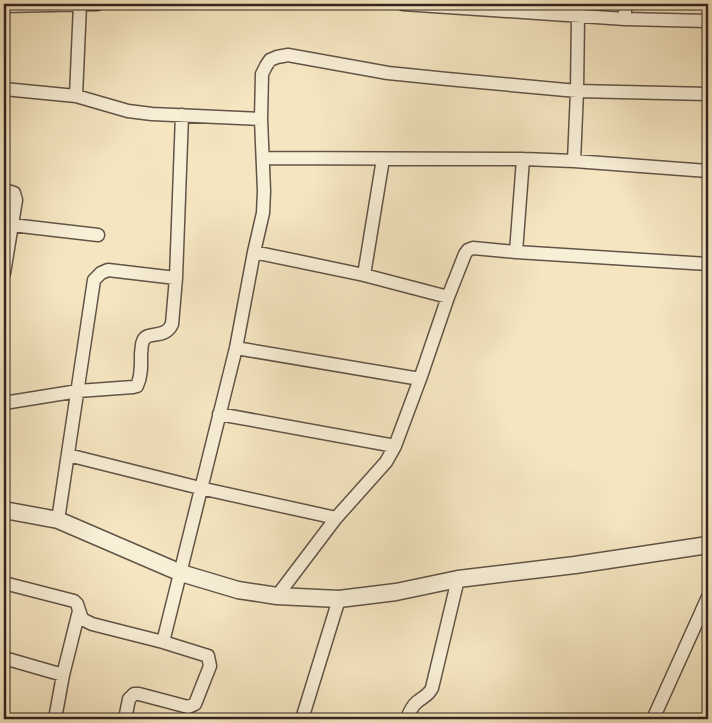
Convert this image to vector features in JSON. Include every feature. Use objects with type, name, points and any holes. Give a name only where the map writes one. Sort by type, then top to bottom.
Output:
[{"type":"street","points":[[76,96],[80,4]]},
{"type":"street","points":[[4,6],[97,4]]},
{"type":"street","points":[[412,4],[625,19],[708,21]]},
{"type":"street","points":[[625,4],[625,19]]},
{"type":"street","points":[[574,161],[578,16]]},
{"type":"street","points":[[163,642],[236,348],[263,213],[262,74],[270,60],[288,55],[388,73],[577,91],[708,94]]},
{"type":"street","points":[[4,89],[76,96],[128,111],[152,114],[261,119]]},
{"type":"street","points":[[4,403],[78,392],[137,386],[141,374],[143,339],[147,336],[166,333],[170,330],[172,324],[176,278],[182,115]]},
{"type":"street","points":[[263,158],[574,161],[708,171]]},
{"type":"street","points":[[364,275],[383,159]]},
{"type":"street","points":[[516,252],[523,160]]},
{"type":"street","points":[[4,190],[14,193],[16,196],[4,273]]},
{"type":"street","points":[[12,225],[98,235]]},
{"type":"street","points":[[277,596],[336,518],[386,462],[395,446],[448,297],[468,250],[473,248],[708,264]]},
{"type":"street","points":[[254,252],[364,275],[448,297]]},
{"type":"street","points":[[58,520],[94,280],[101,273],[108,270],[176,278]]},
{"type":"street","points":[[236,348],[420,379]]},
{"type":"street","points":[[220,414],[395,446]]},
{"type":"street","points":[[68,455],[200,488],[336,518]]},
{"type":"street","points":[[4,510],[58,520],[181,572],[238,590],[277,596],[339,599],[396,592],[458,580],[708,545]]},
{"type":"street","points":[[407,719],[417,702],[430,694],[458,580]]},
{"type":"street","points":[[4,583],[71,599],[77,604],[82,619],[92,624],[163,642],[208,656],[210,666],[195,704],[188,707],[134,694],[129,699],[125,719]]},
{"type":"street","points":[[652,719],[708,596]]},
{"type":"street","points":[[302,719],[339,599]]},
{"type":"street","points":[[55,719],[63,675],[79,611]]},
{"type":"street","points":[[4,658],[63,675]]}]
